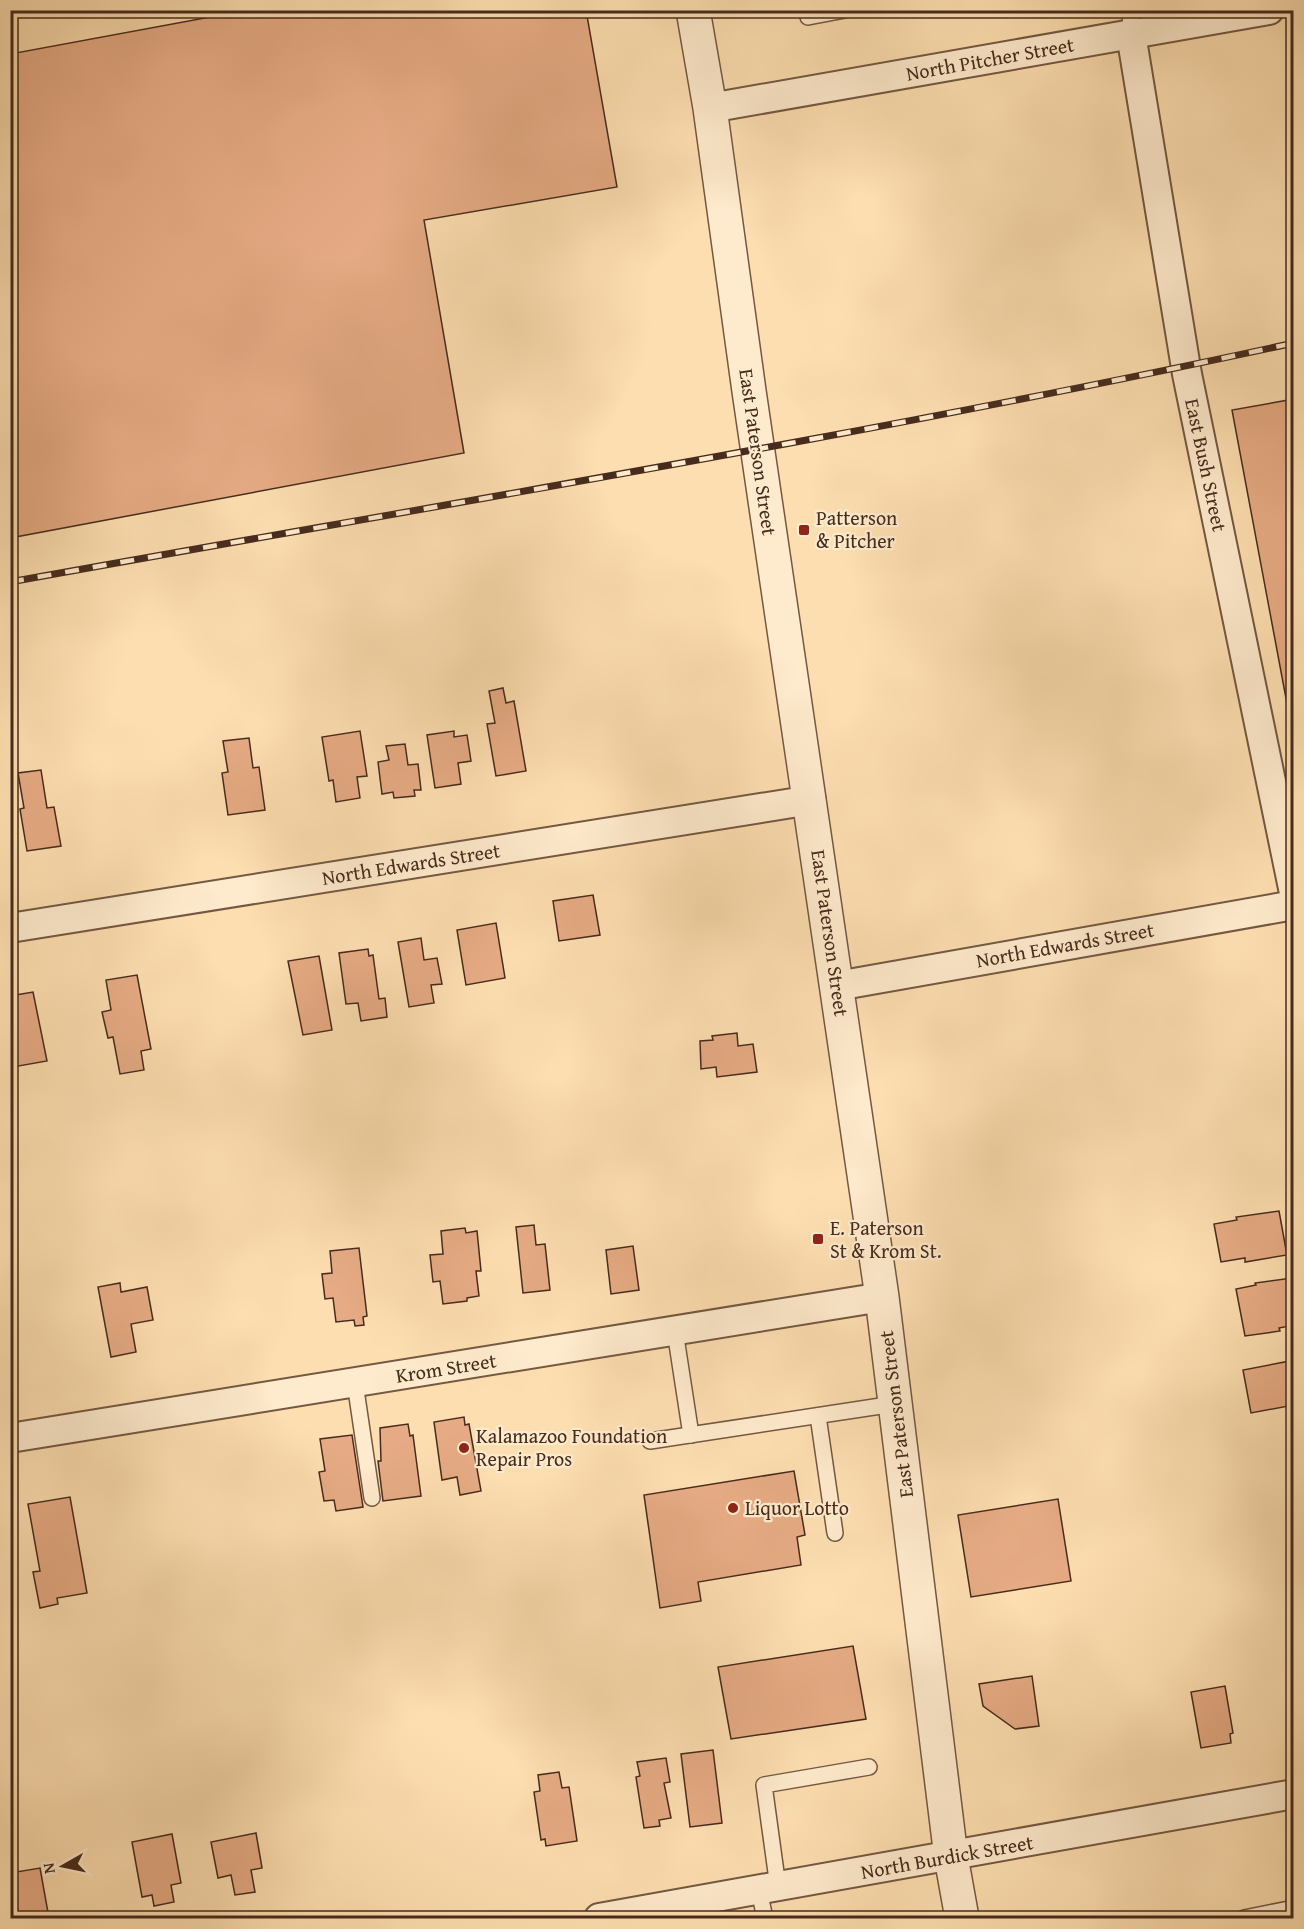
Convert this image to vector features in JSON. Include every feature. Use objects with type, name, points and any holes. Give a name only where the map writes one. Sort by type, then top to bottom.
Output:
[{"type":"street","name":"North Pitcher Street","points":[[710,108],[1130,22],[1269,10]]},
{"type":"street","name":"East Paterson Street","points":[[692,14],[710,108],[748,391],[811,800],[882,1297],[951,1857],[962,1918]]},
{"type":"street","name":"East Bush Street","points":[[1130,22],[1187,374],[1293,893]]},
{"type":"street","name":"North Edwards Street","points":[[10,928],[811,800]]},
{"type":"street","name":"North Edwards Street","points":[[837,986],[1293,905]]},
{"type":"street","name":"Krom Street","points":[[10,1438],[882,1297]]},
{"type":"street","name":"North Burdick Street","points":[[599,1918],[657,1914],[769,1889],[1293,1794]]},
{"type":"lane","points":[[807,10],[808,17],[844,10]]},
{"type":"lane","points":[[675,1331],[691,1435]]},
{"type":"lane","points":[[355,1383],[372,1498]]},
{"type":"lane","points":[[650,1441],[894,1404]]},
{"type":"lane","points":[[818,1416],[836,1533]]},
{"type":"lane","points":[[765,1918],[769,1889],[764,1785],[868,1767]]},
{"type":"lane","points":[[1241,1918],[1293,1908]]},
{"type":"building","points":[[248,10],[586,10],[617,187],[424,220],[464,453],[10,538],[10,54]]},
{"type":"building","points":[[1294,399],[1294,741],[1232,410]]},
{"type":"building","points":[[503,688],[506,703],[514,701],[526,771],[496,776],[487,724],[495,723],[489,691]]},
{"type":"building","points":[[360,731],[367,776],[357,777],[360,798],[336,802],[333,780],[329,781],[322,737]]},
{"type":"building","points":[[454,731],[454,737],[467,735],[471,761],[458,763],[461,784],[435,788],[427,735]]},
{"type":"building","points":[[249,738],[253,768],[259,767],[265,810],[228,815],[222,773],[228,772],[223,741]]},
{"type":"building","points":[[405,744],[408,765],[418,764],[421,790],[414,790],[415,796],[394,798],[393,792],[382,794],[378,762],[389,760],[386,746]]},
{"type":"building","points":[[41,770],[47,808],[54,807],[61,846],[27,851],[20,809],[24,808],[18,773]]},
{"type":"building","points":[[10,819],[17,852],[10,854]]},
{"type":"building","points":[[593,895],[600,935],[559,941],[553,901]]},
{"type":"building","points":[[496,923],[505,978],[466,985],[457,930]]},
{"type":"building","points":[[421,938],[424,960],[437,958],[442,984],[431,985],[434,1003],[409,1007],[398,942]]},
{"type":"building","points":[[368,949],[369,956],[373,955],[379,999],[385,998],[387,1017],[361,1021],[358,1003],[346,1004],[339,953]]},
{"type":"building","points":[[319,956],[332,1030],[303,1035],[288,961]]},
{"type":"building","points":[[137,975],[151,1049],[141,1051],[144,1070],[120,1074],[113,1037],[108,1038],[102,1012],[111,1010],[106,980]]},
{"type":"building","points":[[33,992],[47,1061],[13,1067],[10,1054],[10,996]]},
{"type":"building","points":[[737,1033],[738,1046],[753,1044],[757,1072],[717,1077],[716,1067],[701,1069],[700,1041],[713,1040],[712,1036]]},
{"type":"building","points":[[1279,1211],[1287,1255],[1245,1262],[1245,1258],[1221,1262],[1214,1224],[1237,1220],[1236,1217]]},
{"type":"building","points":[[534,1225],[536,1245],[545,1244],[550,1290],[523,1293],[516,1227]]},
{"type":"building","points":[[465,1228],[466,1233],[477,1231],[481,1271],[476,1271],[479,1296],[467,1298],[467,1301],[443,1304],[440,1281],[433,1282],[430,1255],[443,1254],[441,1231]]},
{"type":"building","points":[[633,1246],[639,1290],[611,1294],[606,1250]]},
{"type":"building","points":[[359,1248],[367,1316],[363,1317],[364,1325],[355,1326],[354,1320],[336,1322],[333,1298],[325,1299],[322,1274],[332,1273],[330,1251]]},
{"type":"building","points":[[1292,1278],[1294,1325],[1279,1328],[1280,1331],[1245,1336],[1236,1289],[1256,1285],[1255,1283]]},
{"type":"building","points":[[120,1283],[121,1292],[147,1287],[153,1320],[131,1324],[136,1352],[111,1357],[98,1287]]},
{"type":"building","points":[[1290,1361],[1291,1367],[1294,1366],[1294,1405],[1251,1413],[1243,1370]]},
{"type":"building","points":[[464,1417],[465,1425],[469,1424],[481,1491],[460,1495],[457,1477],[442,1480],[434,1422]]},
{"type":"building","points":[[408,1424],[410,1436],[413,1435],[421,1496],[383,1501],[378,1461],[381,1461],[380,1428]]},
{"type":"building","points":[[352,1435],[363,1507],[336,1511],[334,1500],[324,1501],[319,1472],[325,1471],[320,1439]]},
{"type":"building","points":[[794,1471],[805,1535],[797,1537],[801,1565],[698,1582],[701,1601],[660,1608],[644,1495]]},
{"type":"building","points":[[70,1497],[87,1593],[57,1598],[58,1604],[40,1608],[33,1572],[40,1571],[28,1504]]},
{"type":"building","points":[[1058,1499],[1071,1581],[971,1597],[958,1515]]},
{"type":"building","points":[[10,1538],[17,1576],[10,1578]]},
{"type":"building","points":[[853,1646],[866,1719],[731,1739],[718,1667]]},
{"type":"building","points":[[1032,1676],[1039,1726],[1015,1729],[983,1706],[979,1684]]},
{"type":"building","points":[[1225,1686],[1233,1733],[1230,1734],[1231,1743],[1201,1748],[1191,1692]]},
{"type":"building","points":[[713,1750],[722,1823],[690,1827],[681,1754]]},
{"type":"building","points":[[666,1758],[670,1782],[664,1783],[671,1818],[659,1820],[660,1826],[644,1828],[636,1777],[640,1776],[637,1762]]},
{"type":"building","points":[[559,1772],[562,1788],[569,1787],[577,1841],[546,1846],[545,1839],[541,1840],[534,1792],[540,1791],[538,1775]]},
{"type":"building","points":[[256,1833],[262,1868],[251,1870],[255,1892],[235,1895],[231,1875],[218,1878],[211,1842]]},
{"type":"building","points":[[172,1834],[181,1883],[171,1885],[174,1902],[154,1906],[152,1895],[142,1897],[132,1842]]},
{"type":"building","points":[[40,1868],[49,1918],[17,1918],[10,1873]]},
{"type":"railway","points":[[10,582],[814,439],[1134,377],[1294,343]]},
{"type":"place","name":"Patterson & Pitcher","points":[[804,530]]},
{"type":"place","name":"E. Paterson St & Krom St.","points":[[818,1239]]},
{"type":"place","name":"Kalamazoo Foundation Repair Pros","points":[[464,1448]]},
{"type":"place","name":"Liquor Lotto","points":[[733,1508]]}]
